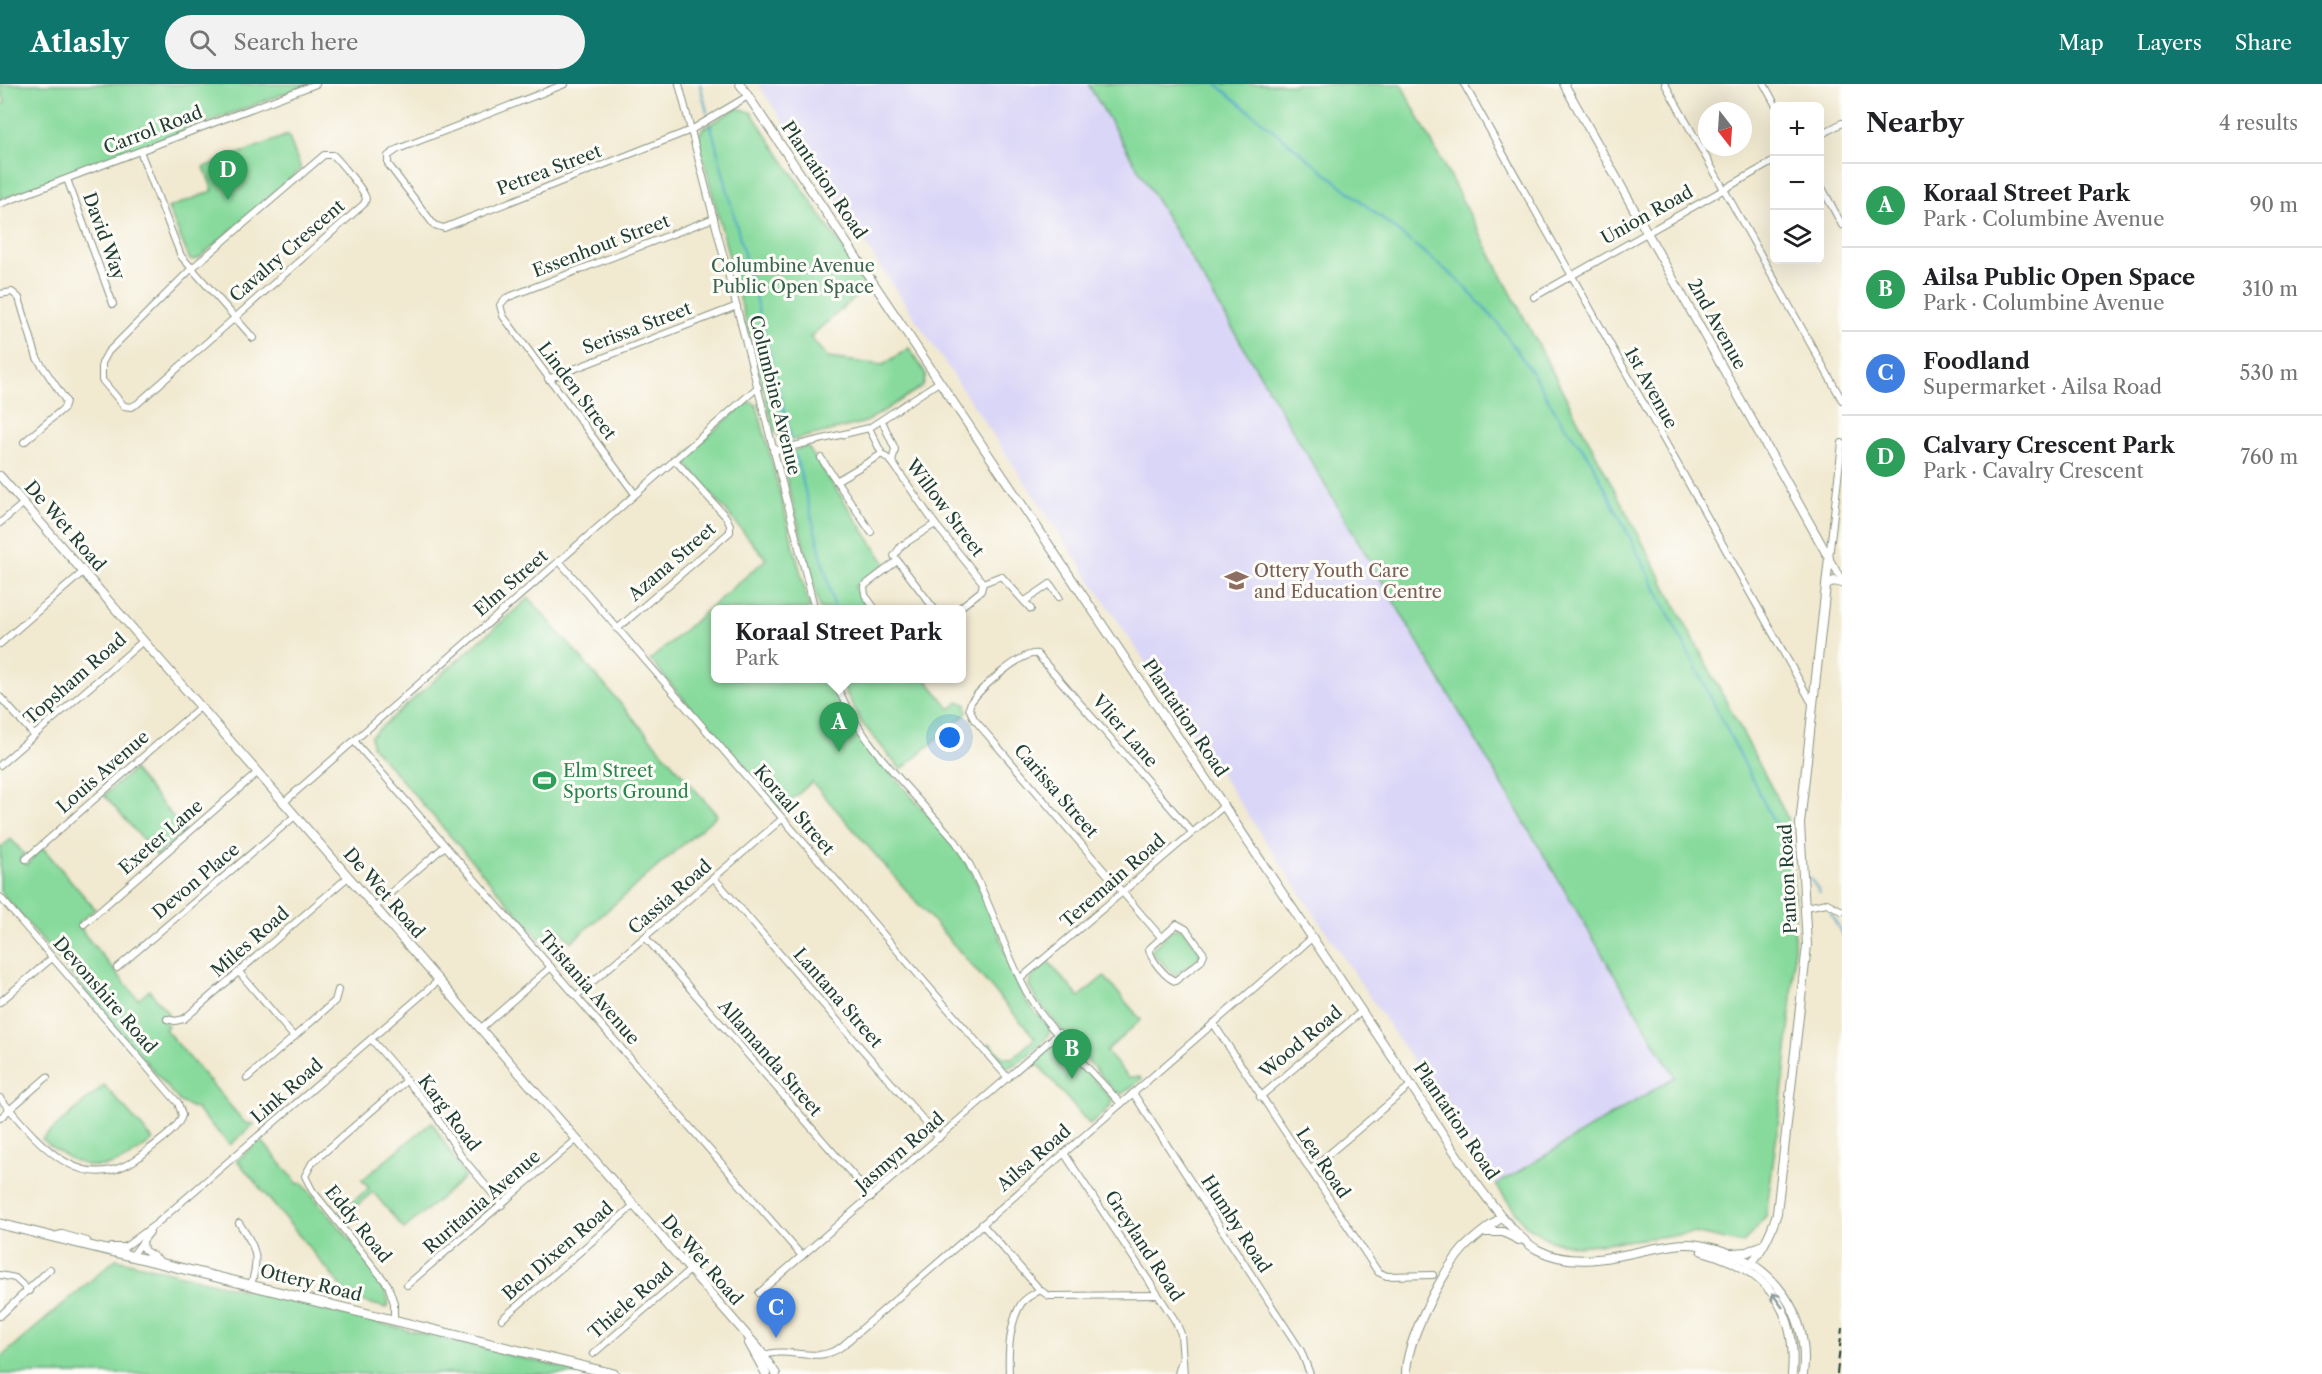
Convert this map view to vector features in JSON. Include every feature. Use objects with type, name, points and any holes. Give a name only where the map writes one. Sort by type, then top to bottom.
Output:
[{"type":"main road","name":"Ottery Road","points":[[0,1224],[614,1374]]},
{"type":"street","name":"Carrol Road","points":[[0,204],[316,84]]},
{"type":"street","name":"Petrea Street","points":[[565,84],[398,149],[388,156],[390,168],[434,225],[440,228],[691,130],[748,96]]},
{"type":"street","name":"Columbine Avenue","points":[[679,84],[814,605]]},
{"type":"street","name":"Plantation Road","points":[[740,84],[1225,805],[1411,1086],[1502,1217],[1528,1244],[1555,1257],[1582,1260],[1693,1245],[1727,1252],[1748,1267],[1767,1287],[1786,1315],[1793,1341],[1792,1374]]},
{"type":"street","name":"1st Avenue","points":[[1464,84],[1813,706]]},
{"type":"street","name":"2nd Avenue","points":[[1564,84],[1842,582]]},
{"type":"street","points":[[1665,84],[1842,400]]},
{"type":"street","points":[[1764,84],[1774,102]]},
{"type":"street","points":[[1824,133],[1842,123]]},
{"type":"street","points":[[140,151],[181,256],[253,338]]},
{"type":"street","name":"Cavalry Crescent","points":[[191,269],[321,157],[333,155],[340,161],[349,177],[363,192],[364,204],[234,316]]},
{"type":"street","name":"Union Road","points":[[1534,297],[1770,163]]},
{"type":"street","name":"David Way","points":[[67,179],[112,304]]},
{"type":"street","points":[[1824,191],[1842,225]]},
{"type":"street","name":"Essenhout Street","points":[[500,305],[506,298],[714,218]]},
{"type":"street","points":[[191,269],[105,354],[101,377],[106,387],[124,406],[134,406],[234,316]]},
{"type":"street","points":[[0,294],[12,292],[19,298],[37,358],[49,379],[64,396],[65,406],[24,442]]},
{"type":"street","name":"Linden Street","points":[[500,305],[502,316],[635,494]]},
{"type":"street","name":"Serissa Street","points":[[548,379],[737,306]]},
{"type":"street","points":[[774,451],[869,428],[939,382]]},
{"type":"street","name":"Elm Street","points":[[283,803],[758,387]]},
{"type":"street","name":"Willow Street","points":[[882,421],[895,449],[892,462]]},
{"type":"street","name":"Willow Street","points":[[869,428],[882,454],[892,462],[935,524],[983,583]]},
{"type":"street","name":"Panton Road","points":[[1748,1267],[1774,1224],[1807,945],[1806,907],[1799,841],[1842,443]]},
{"type":"street","points":[[836,481],[882,454]]},
{"type":"street","points":[[820,458],[871,532]]},
{"type":"street","name":"Azana Street","points":[[618,629],[730,532],[730,525],[726,517],[674,459]]},
{"type":"street","name":"De Wet Road","points":[[0,476],[776,1374]]},
{"type":"street","points":[[0,523],[24,503]]},
{"type":"street","points":[[932,605],[894,556],[896,550],[935,524]]},
{"type":"street","name":"Koraal Street","points":[[559,561],[1008,1078]]},
{"type":"street","points":[[873,605],[865,595],[864,586],[897,561]]},
{"type":"street","points":[[0,644],[83,572]]},
{"type":"street","points":[[962,605],[981,591],[983,583],[1001,576],[1031,609]]},
{"type":"street","points":[[1827,585],[1834,581],[1842,582]]},
{"type":"street","points":[[1025,601],[1050,584],[1059,597]]},
{"type":"street","name":"Topsham Road","points":[[0,765],[143,640]]},
{"type":"street","name":"Vlier Lane","points":[[969,708],[973,698],[1017,661],[1033,653],[1048,664],[1192,832]]},
{"type":"street","points":[[836,683],[845,706],[863,735],[969,860],[990,903],[1029,997],[1121,1104]]},
{"type":"street","points":[[0,697],[34,735]]},
{"type":"street","name":"Louis Avenue","points":[[26,859],[200,707]]},
{"type":"street","name":"Carissa Street","points":[[969,708],[980,726],[1124,891],[1160,936]]},
{"type":"street","name":"Tristania Avenue","points":[[354,741],[802,1256]]},
{"type":"street","name":"Exeter Lane","points":[[84,924],[257,773]]},
{"type":"street","name":"Teremain Road","points":[[1020,979],[1225,805]]},
{"type":"street","name":"Devon Place","points":[[117,968],[295,816]]},
{"type":"street","name":"Cassia Road","points":[[576,996],[782,819]]},
{"type":"street","points":[[374,907],[445,846]]},
{"type":"street","name":"Miles Road","points":[[167,1019],[175,1022],[184,1019],[348,877]]},
{"type":"street","name":"Lantana Street","points":[[714,878],[939,1138]]},
{"type":"street","name":"Devonshire Road","points":[[0,897],[178,1103],[182,1115],[178,1124],[133,1162],[118,1169],[93,1172],[78,1169],[58,1159],[10,1110]]},
{"type":"street","points":[[1806,907],[1827,903],[1835,905],[1842,911]]},
{"type":"street","points":[[1173,925],[1180,925],[1202,948],[1203,959],[1181,978],[1172,980],[1149,952],[1150,946],[1160,936],[1173,925]]},
{"type":"street","name":"Ailsa Road","points":[[761,1356],[817,1356],[835,1351],[1313,937]]},
{"type":"street","name":"Allamanda Street","points":[[646,938],[872,1197]]},
{"type":"street","points":[[0,1002],[52,957]]},
{"type":"street","points":[[480,1029],[551,967]]},
{"type":"street","points":[[239,972],[294,1037]]},
{"type":"street","name":"Link Road","points":[[49,1236],[62,1234],[120,1248],[156,1224],[438,981]]},
{"type":"street","points":[[247,1078],[335,1001],[338,990]]},
{"type":"street","name":"Wood Road","points":[[1260,1097],[1362,1011]]},
{"type":"street","name":"Lea Road","points":[[1213,1023],[1378,1272],[1387,1276],[1434,1275]]},
{"type":"street","name":"Jasmyn Road","points":[[759,1293],[1059,1034]]},
{"type":"street","name":"Karg Road","points":[[371,1039],[440,1121],[461,1156],[502,1205]]},
{"type":"street","points":[[0,1118],[47,1077]]},
{"type":"street","name":"Eddy Road","points":[[394,1320],[394,1303],[387,1284],[312,1190],[305,1176],[312,1162],[406,1081]]},
{"type":"street","points":[[1310,1170],[1411,1086]]},
{"type":"street","name":"Humby Road","points":[[1133,1093],[1301,1351],[1310,1374]]},
{"type":"street","points":[[0,1098],[10,1110]]},
{"type":"street","name":"Ruritania Avenue","points":[[407,1286],[576,1140]]},
{"type":"street","name":"Greyland Road","points":[[1064,1153],[1179,1329],[1181,1362]]},
{"type":"street","name":"Ben Dixen Road","points":[[502,1320],[633,1206]]},
{"type":"street","points":[[1406,1374],[1408,1352],[1413,1336],[1458,1255],[1502,1217]]},
{"type":"street","points":[[238,1223],[255,1249],[257,1262],[251,1286]]},
{"type":"street","name":"Link Road","points":[[132,1256],[156,1224]]},
{"type":"street","points":[[982,1224],[1040,1290],[1049,1296],[1158,1295]]},
{"type":"street","points":[[1480,1234],[1489,1231],[1503,1232],[1528,1244]]},
{"type":"street","points":[[143,1241],[148,1254],[202,1273]]},
{"type":"street","points":[[1727,1252],[1747,1252],[1761,1245]]},
{"type":"street","name":"Plantation Road","points":[[1669,1248],[1704,1251],[1767,1275],[1781,1290],[1797,1317],[1805,1347],[1803,1374]]},
{"type":"street","points":[[0,1316],[50,1269]]},
{"type":"street","name":"Thiele Road","points":[[593,1354],[689,1271]]},
{"type":"street","points":[[0,1275],[15,1278],[28,1291]]},
{"type":"street","points":[[1009,1374],[1009,1346],[1019,1309],[1025,1300],[1040,1290]]},
{"type":"street","name":"De Wet Road","points":[[761,1356],[766,1374]]},
{"type":"street","points":[[1178,1374],[1181,1362]]},
{"type":"street","points":[[1181,1362],[1184,1374]]},
{"type":"shaded area","name":"Ottery Youth Care and Education Centre","points":[[758,84],[1088,84],[1675,1077],[1496,1185]]},
{"type":"green space","points":[[0,84],[310,84],[0,200],[0,105],[5,103]]},
{"type":"green space","points":[[1088,84],[1401,84],[1787,817],[1793,867],[1795,917],[1794,967],[1785,1067],[1766,1216],[1743,1244],[1694,1233],[1579,1246],[1551,1241],[1525,1225],[1496,1185],[1675,1077]]},
{"type":"green space","name":"Columbine Avenue Public Open Space","points":[[737,108],[751,112],[868,286],[810,337],[828,358],[883,365],[909,348],[926,374],[923,386],[866,422],[789,441],[780,439],[774,430],[698,138],[702,129]]},
{"type":"green space","points":[[288,135],[301,169],[198,259],[190,260],[168,208],[213,191],[204,167]]},
{"type":"green space","points":[[752,402],[757,406],[809,605],[713,605],[766,559],[684,461],[686,455],[745,404]]},
{"type":"green space","points":[[807,446],[886,564],[854,587],[869,605],[819,605],[783,465],[787,453]]},
{"type":"green space","name":"Elm Street Sports Ground","points":[[529,598],[717,815],[571,942],[561,931],[545,945],[372,746],[371,736]]},
{"type":"green space","points":[[711,607],[711,683],[831,683],[841,705],[873,752],[947,837],[973,875],[989,908],[1022,994],[1050,1030],[1044,1040],[1016,1064],[1005,1067],[999,1063],[986,1047],[990,1043],[1002,1057],[1013,1058],[1035,1038],[812,782],[780,810],[650,660]]},
{"type":"green space","points":[[841,683],[929,683],[950,709],[959,702],[966,704],[967,713],[901,770],[862,723]]},
{"type":"green space","points":[[133,770],[185,831],[157,856],[104,795]]},
{"type":"green space","points":[[11,839],[24,854],[20,858],[27,865],[42,847],[95,909],[78,923],[85,935],[138,999],[149,990],[168,1013],[163,1020],[168,1026],[165,1029],[245,1123],[254,1124],[230,1145],[196,1109],[180,1102],[0,891],[0,848]]},
{"type":"green space","points":[[1175,928],[1183,930],[1201,953],[1198,959],[1175,976],[1152,952],[1153,948]]},
{"type":"green space","points":[[1048,961],[1079,997],[1104,976],[1141,1020],[1106,1051],[1128,1077],[1142,1079],[1122,1094],[1114,1091],[1037,1001],[1029,986],[1030,979]]},
{"type":"green space","points":[[1062,1042],[1112,1100],[1110,1107],[1090,1125],[1034,1060],[1054,1043]]},
{"type":"green space","points":[[104,1085],[153,1140],[138,1152],[110,1165],[84,1165],[57,1151],[42,1139]]},
{"type":"green space","points":[[432,1122],[465,1177],[404,1229],[373,1192],[344,1216],[340,1212],[369,1188],[362,1180]]},
{"type":"green space","points":[[261,1140],[298,1184],[302,1183],[338,1225],[377,1276],[389,1304],[387,1308],[343,1296],[344,1290],[237,1160]]},
{"type":"green space","points":[[116,1259],[588,1374],[0,1374],[0,1358]]},
{"type":"waterway","points":[[700,84],[707,112]]},
{"type":"waterway","points":[[1216,84],[1458,280],[1497,322],[1533,374],[1563,424],[1588,455],[1784,842],[1793,854]]},
{"type":"waterway","points":[[711,126],[791,437]]},
{"type":"waterway","points":[[796,455],[834,605]]},
{"type":"waterway","points":[[1809,877],[1820,892]]},
{"type":"waterway","points":[[1831,914],[1842,934]]},
{"type":"railway","points":[[1837,1374],[1842,1328]]},
{"type":"place","name":"Calvary Crescent Park","points":[[228,200]]},
{"type":"place","name":"Ottery Youth Care and Education Centre","points":[[1236,581]]},
{"type":"place","name":"Koraal Street Park","points":[[839,752]]},
{"type":"place","name":"Elm Street Sports Ground","points":[[545,781]]},
{"type":"place","name":"Ailsa Public Open Space","points":[[1072,1079]]},
{"type":"place","name":"Foodland","points":[[776,1338]]}]
